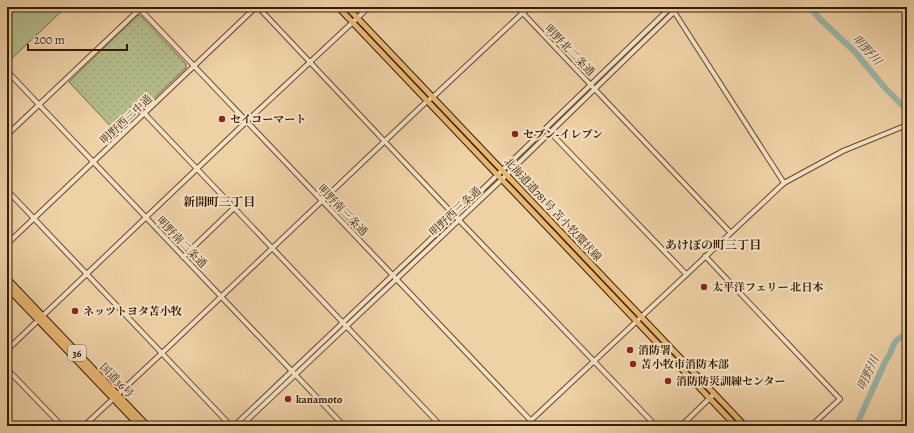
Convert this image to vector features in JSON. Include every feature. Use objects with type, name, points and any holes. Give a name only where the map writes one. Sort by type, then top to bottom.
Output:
[{"type":"highway","name":"国道36号","points":[[7,279],[92,376],[147,426]]},
{"type":"highway","name":"国道36号","points":[[7,287],[40,318]]},
{"type":"highway","name":"国道36号","points":[[115,396],[140,426]]},
{"type":"main road","name":"北海道道781号 苫小牧環状線","points":[[338,7],[736,426]]},
{"type":"main road","name":"北海道道781号 苫小牧環状線","points":[[347,7],[745,426]]},
{"type":"street","points":[[257,7],[656,426]]},
{"type":"street","name":"明野西二中通","points":[[7,244],[257,7]]},
{"type":"street","points":[[7,350],[246,121],[369,7]]},
{"type":"street","name":"明野北二条通","points":[[517,7],[730,232]]},
{"type":"street","points":[[84,426],[384,140],[433,97],[528,7]]},
{"type":"street","points":[[671,7],[784,183]]},
{"type":"street","name":"明野西三条通","points":[[504,172],[550,132],[592,86],[671,7]]},
{"type":"street","name":"明野西三条通","points":[[241,426],[344,324],[499,177],[546,128],[679,7]]},
{"type":"street","points":[[7,135],[140,8]]},
{"type":"street","name":"明野南三条通","points":[[140,8],[536,426]]},
{"type":"street","name":"明野南二条通","points":[[7,71],[344,426]]},
{"type":"street","points":[[145,114],[441,426]]},
{"type":"street","points":[[525,426],[642,318],[730,232],[784,183],[843,151],[907,125]]},
{"type":"street","points":[[546,128],[686,274]]},
{"type":"street","points":[[7,190],[232,426]]},
{"type":"street","points":[[183,257],[234,208]]},
{"type":"street","points":[[706,256],[840,399],[811,426]]},
{"type":"street","points":[[7,369],[62,426]]},
{"type":"street","name":"明野西三条通","points":[[232,426],[294,373]]},
{"type":"street","points":[[681,426],[714,394]]},
{"type":"street","points":[[687,421],[692,426]]},
{"type":"green space","points":[[7,7],[66,7],[8,62]]},
{"type":"green space","points":[[138,15],[141,16],[186,64],[186,68],[117,133],[69,82]]},
{"type":"waterway","name":"明野川","points":[[809,7],[854,51],[886,89],[907,110]]},
{"type":"waterway","name":"明野川","points":[[856,426],[895,343],[901,337],[907,336]]},
{"type":"place","name":"セイコーマート","points":[[222,119]]},
{"type":"place","name":"セブン-イレブン","points":[[515,134]]},
{"type":"place","name":"太平洋フェリー 北日本","points":[[704,287]]},
{"type":"place","name":"ネッツトヨタ苫小牧","points":[[75,311]]},
{"type":"place","name":"消防署","points":[[630,350]]},
{"type":"place","name":"苫小牧市消防本部","points":[[633,364]]},
{"type":"place","name":"消防防災訓練センター","points":[[668,381]]},
{"type":"place","name":"kanamoto","points":[[288,399]]},
{"type":"district","name":"新開町三丁目","points":[[219,202]]},
{"type":"district","name":"あけぼの町三丁目","points":[[713,245]]}]
